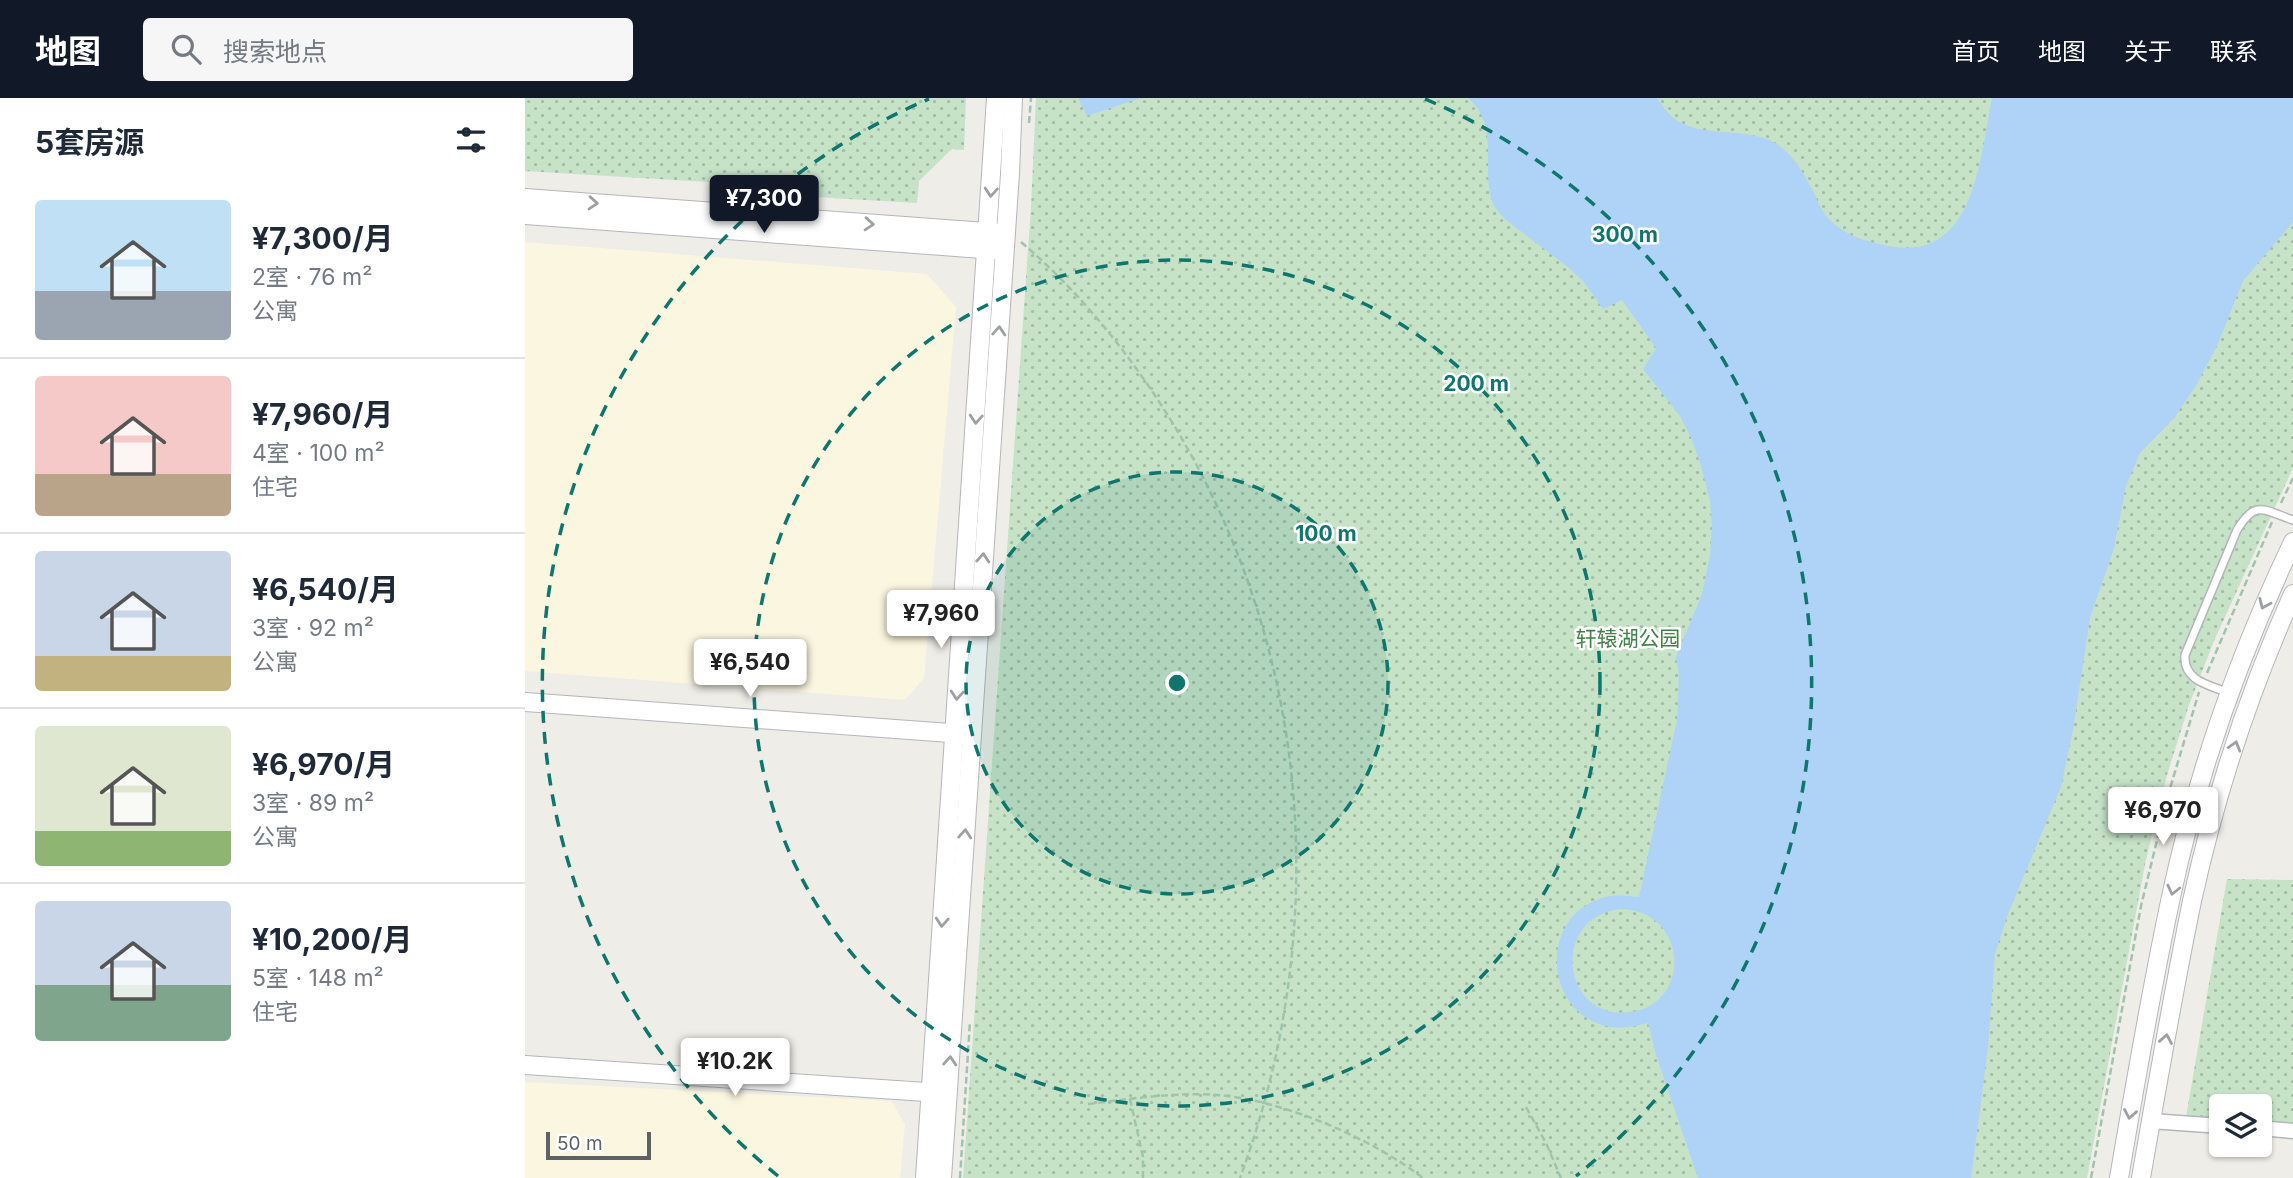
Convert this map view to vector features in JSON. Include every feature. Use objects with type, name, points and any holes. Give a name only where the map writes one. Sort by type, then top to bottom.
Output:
[{"type":"street","points":[[925,1178],[939,1093],[998,239],[1003,125],[996,98]]},
{"type":"street","points":[[1003,125],[1013,98]]},
{"type":"street","points":[[525,198],[998,239]]},
{"type":"street","points":[[525,215],[998,239]]},
{"type":"street","points":[[2119,1178],[2171,896],[2204,770],[2229,693],[2255,626],[2293,542]]},
{"type":"street","points":[[2141,1178],[2192,900],[2206,845],[2251,695],[2293,594]]},
{"type":"street","points":[[525,702],[963,734]]},
{"type":"street","points":[[525,1065],[939,1093]]},
{"type":"street","points":[[939,1093],[942,1178]]},
{"type":"street","points":[[2151,1121],[2209,1125]]},
{"type":"street","points":[[2272,1129],[2293,1131]]},
{"type":"lane","points":[[2229,693],[2188,674],[2184,666],[2185,655],[2237,530],[2248,512],[2266,510],[2293,520]]},
{"type":"path","points":[[998,239],[1042,260],[1090,310],[1167,414],[1223,519],[1258,610],[1270,652],[1287,737],[1296,812],[1296,910],[1287,996],[1264,1103],[1240,1178]]},
{"type":"path","points":[[1088,1104],[1215,1095],[1264,1103],[1363,1142],[1388,1154],[1423,1178]]},
{"type":"path","points":[[1130,1099],[1143,1157],[1143,1178]]},
{"type":"path","points":[[1526,1107],[1561,1178]]},
{"type":"shaded area","points":[[525,242],[927,274],[956,307],[924,678],[905,700],[525,671]]},
{"type":"shaded area","points":[[525,1082],[891,1101],[905,1124],[900,1178],[525,1178]]},
{"type":"green space","points":[[525,98],[966,98],[964,150],[952,149],[919,181],[917,203],[781,195],[756,185],[525,171]]},
{"type":"green space","name":"轩辕湖公园","points":[[1036,98],[2293,98],[2293,468],[2214,641],[2189,705],[2167,775],[2145,864],[2087,1178],[963,1178],[1031,207]]},
{"type":"green space","points":[[2227,879],[2293,880],[2293,1123],[2272,1122],[2272,1094],[2209,1094],[2209,1118],[2186,1117]]},
{"type":"water","points":[[1078,98],[1141,98],[1087,116]]},
{"type":"water","points":[[1468,98],[1657,98],[1666,111],[1678,121],[1690,126],[1758,136],[1781,147],[1802,172],[1825,214],[1843,231],[1889,246],[1918,247],[1940,238],[1956,222],[1968,200],[1977,175],[1992,98],[2293,98],[2293,222],[2243,281],[2217,346],[2197,384],[2174,418],[2140,453],[2126,486],[2114,548],[2090,618],[2073,730],[2061,787],[2008,914],[1995,954],[1988,1048],[1971,1178],[1698,1178],[1656,1055],[1648,1023],[1616,1028],[1589,1019],[1572,1005],[1562,987],[1557,966],[1559,945],[1567,925],[1581,909],[1602,898],[1639,897],[1677,720],[1679,676],[1676,657],[1702,594],[1710,555],[1710,501],[1701,466],[1680,416],[1643,369],[1656,348],[1622,300],[1603,309],[1583,281],[1507,221],[1494,206],[1488,177],[1487,135],[1478,109]],"holes":[[[1620,909],[1642,913],[1659,924],[1669,939],[1674,958],[1673,976],[1665,993],[1651,1005],[1630,1012],[1607,1011],[1590,1001],[1578,986],[1573,967],[1574,948],[1582,930],[1597,916]]]}]
